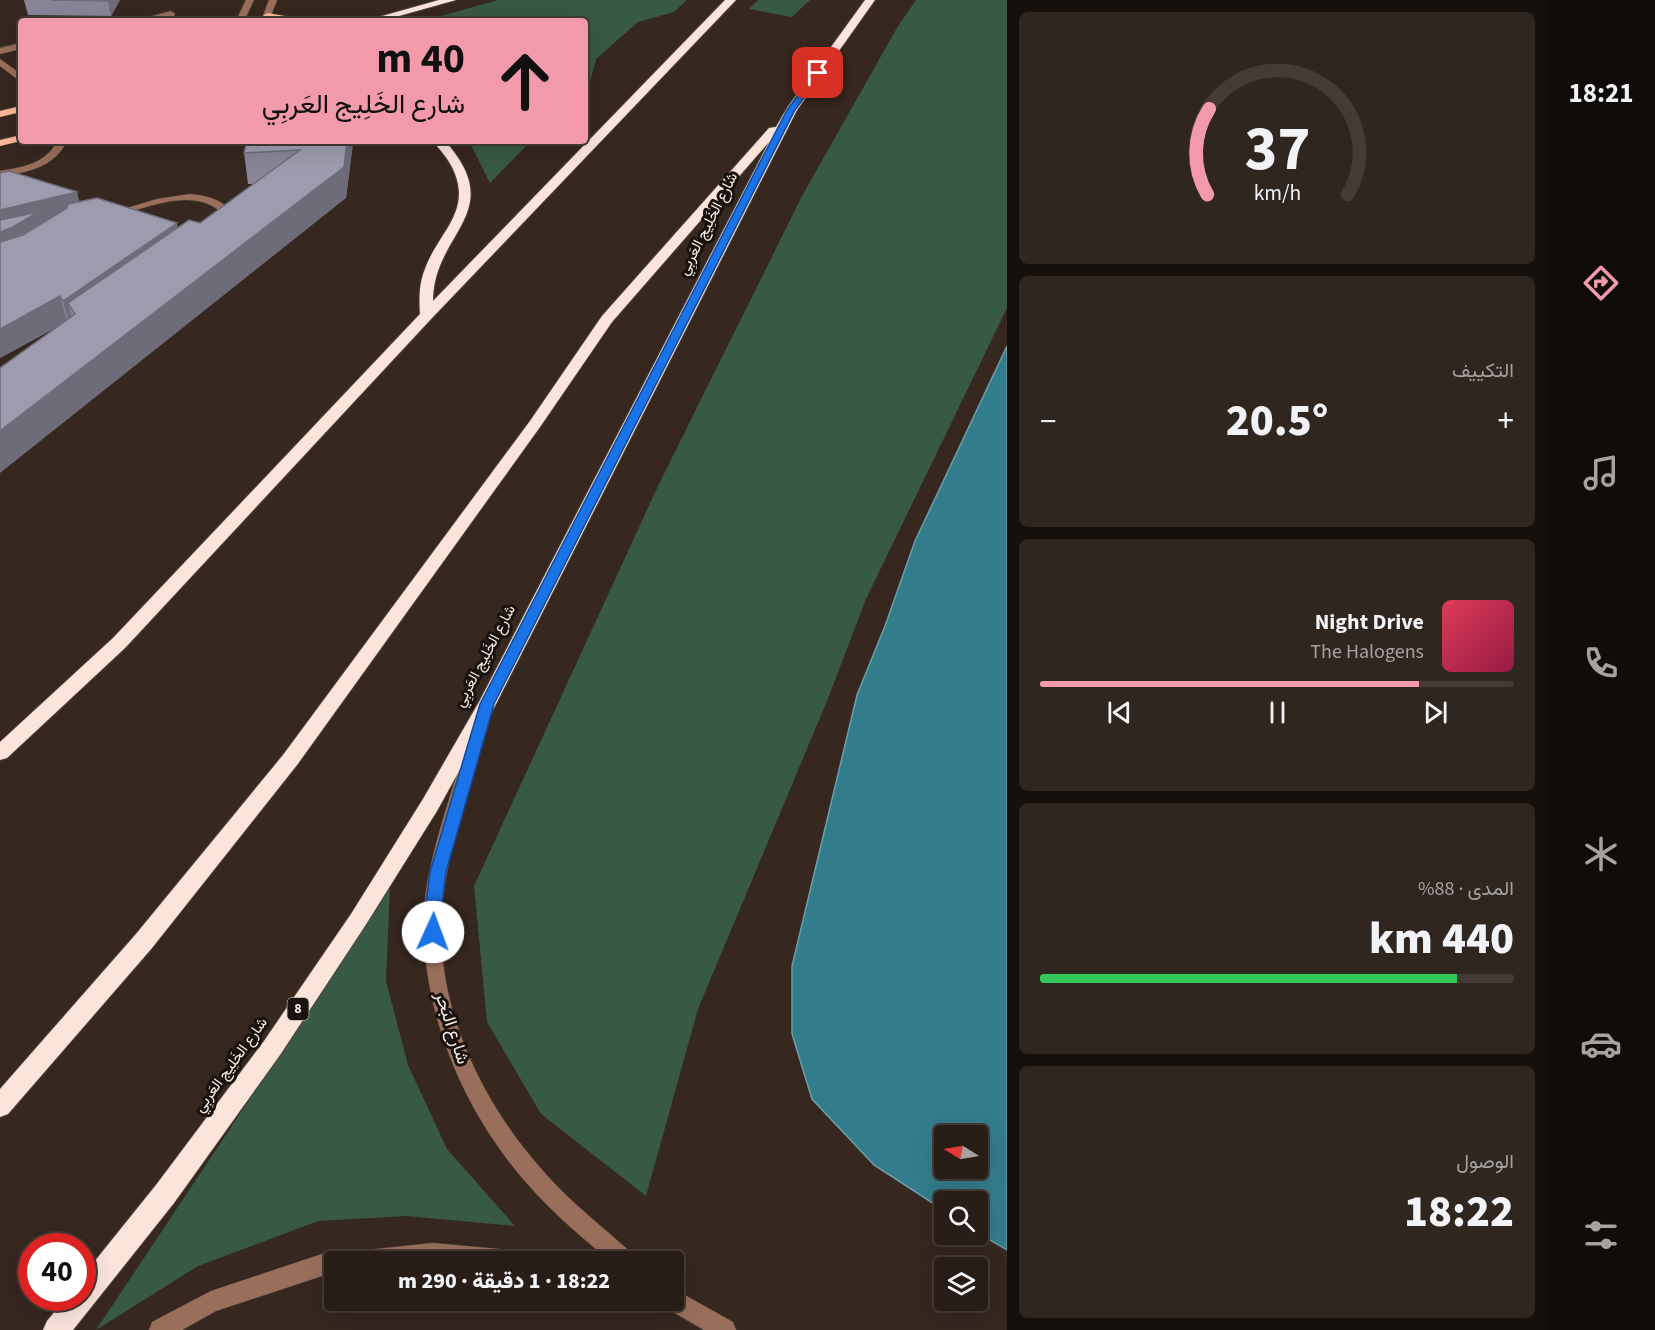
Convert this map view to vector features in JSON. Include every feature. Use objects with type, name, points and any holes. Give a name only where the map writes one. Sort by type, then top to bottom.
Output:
[{"type":"highway","points":[[383,18],[451,0]]},
{"type":"highway","points":[[0,753],[119,644],[427,315],[730,0]]},
{"type":"highway","name":"شارع الخَلِيج العَربِي","points":[[56,1330],[165,1194],[272,1048],[358,920],[430,805],[487,704],[791,110],[870,0]]},
{"type":"highway","points":[[0,1106],[144,941],[290,760],[535,424],[607,319],[791,110]]},
{"type":"highway","points":[[427,315],[427,284],[431,270],[459,220],[466,191],[458,164],[441,144]]},
{"type":"main road","points":[[0,114],[18,110]]},
{"type":"main road","points":[[0,143],[18,139]]},
{"type":"street","points":[[241,18],[250,0]]},
{"type":"street","points":[[266,18],[273,0]]},
{"type":"street","points":[[152,18],[171,14]]},
{"type":"street","points":[[0,51],[18,47]]},
{"type":"street","points":[[0,62],[18,77]]},
{"type":"street","points":[[0,174],[49,160],[59,150],[61,144]]},
{"type":"street","points":[[96,218],[175,199],[202,197],[223,204],[228,213],[226,222],[215,231]]},
{"type":"street","name":"شارع البَحر","points":[[487,704],[438,872],[433,911],[434,952],[440,995],[466,1072],[496,1126],[528,1168],[565,1208],[614,1251]]},
{"type":"street","points":[[160,1330],[211,1302],[324,1265]]},
{"type":"street","points":[[684,1306],[724,1330]]},
{"type":"green space","points":[[498,0],[687,0],[674,12],[638,22],[596,59],[588,84],[588,18],[434,18]]},
{"type":"green space","points":[[758,0],[810,0],[792,17],[749,9]]},
{"type":"green space","points":[[916,0],[1007,0],[1007,308],[866,599],[827,701],[698,1009],[646,1196],[541,1114],[487,1022],[474,886],[658,486],[802,196],[898,26]]},
{"type":"green space","points":[[470,144],[528,144],[490,183]]},
{"type":"green space","points":[[390,888],[386,981],[408,1065],[447,1149],[515,1226],[406,1216],[318,1221],[198,1266],[96,1330]]},
{"type":"water","points":[[1007,346],[1007,1250],[988,1239],[988,1191],[934,1191],[934,1204],[874,1165],[812,1099],[792,1034],[792,966],[857,695],[885,626],[915,541]]},
{"type":"building","points":[[51,0],[109,0],[108,1]]},
{"type":"building","points":[[246,144],[347,144],[344,167],[0,431],[0,368],[75,314],[68,303],[189,220],[200,223],[300,150],[244,153]]},
{"type":"building","points":[[9,171],[77,192],[0,210],[0,173]]},
{"type":"building","points":[[97,198],[177,223],[63,301],[60,296],[0,329],[0,242],[23,235],[67,208],[68,204]]},
{"type":"building","points":[[38,212],[13,227],[0,232],[0,220]]},
{"type":"route","points":[[433,932],[438,872],[487,704],[791,110],[818,73]]}]
